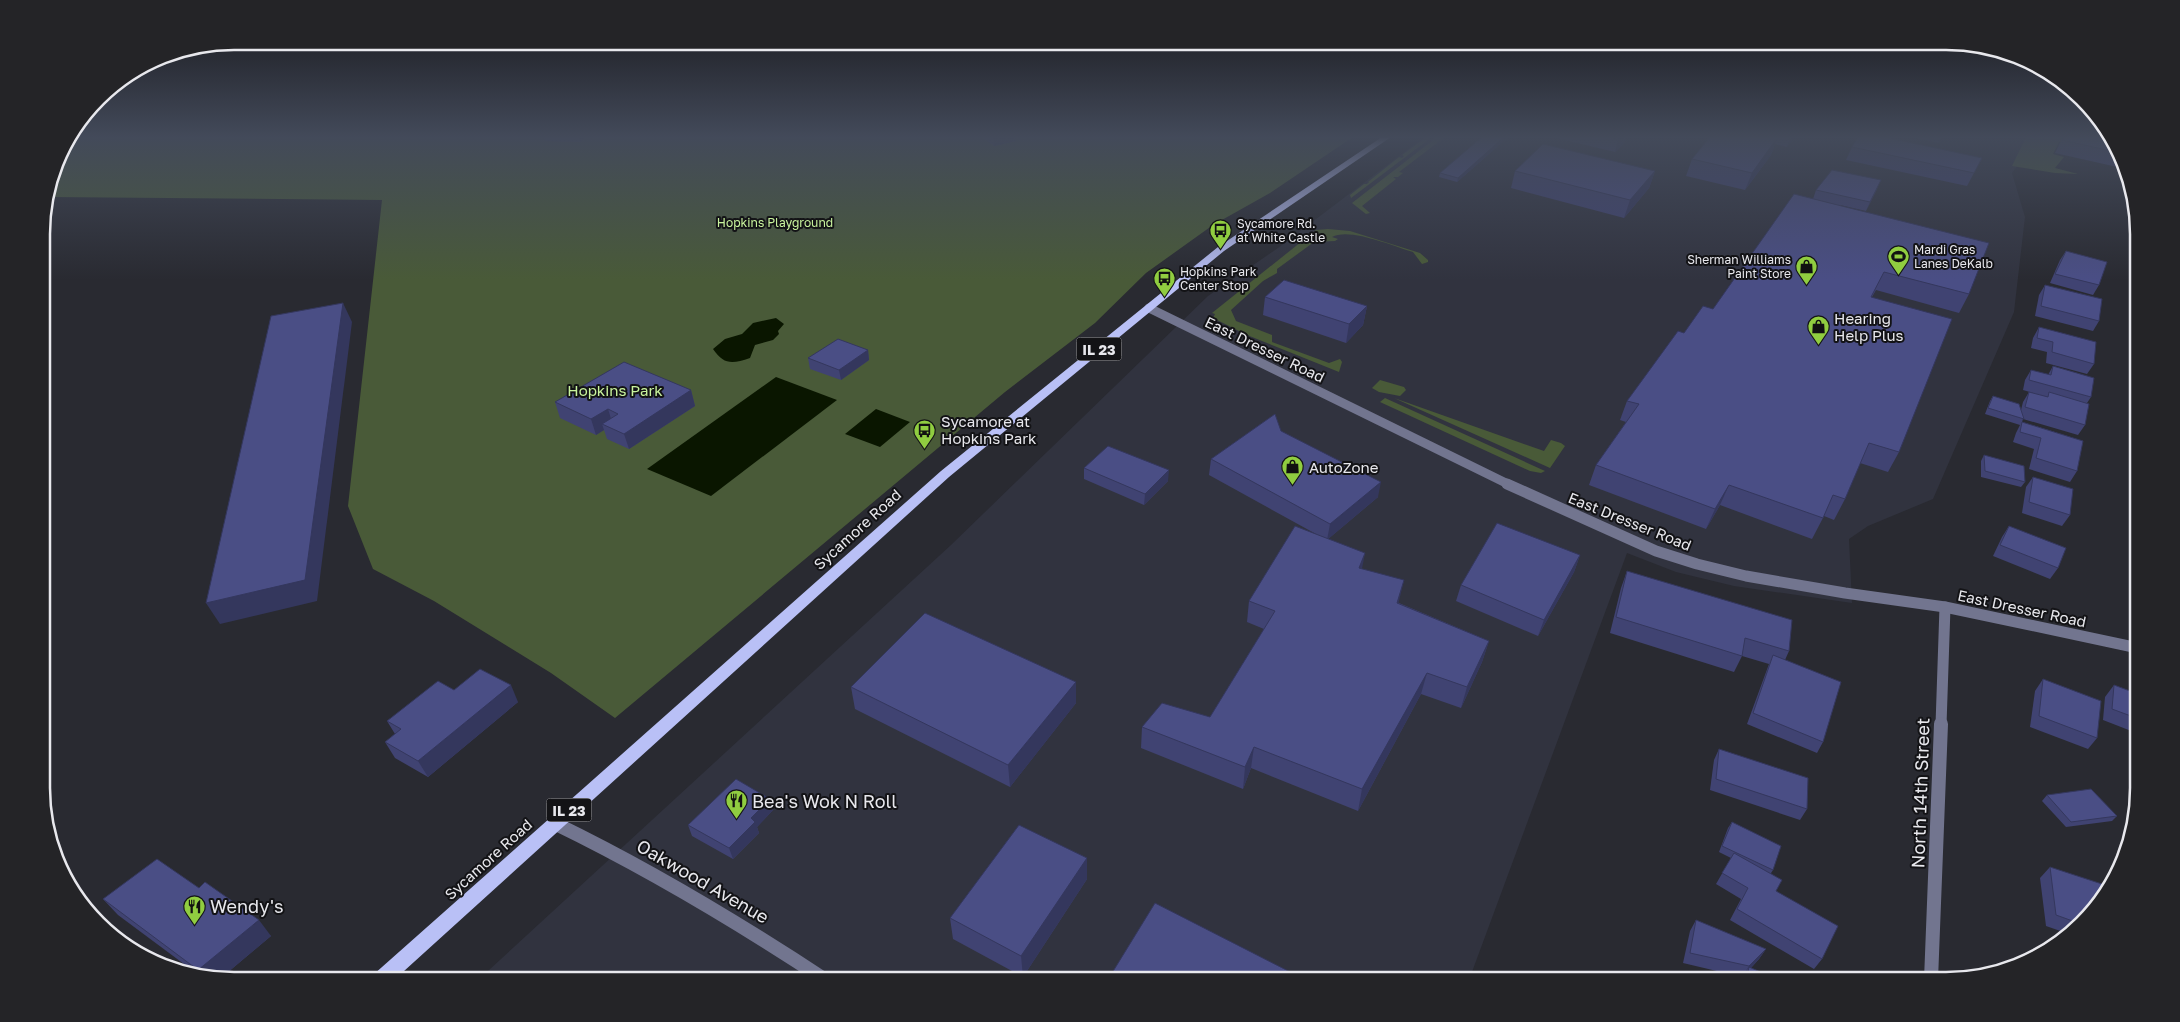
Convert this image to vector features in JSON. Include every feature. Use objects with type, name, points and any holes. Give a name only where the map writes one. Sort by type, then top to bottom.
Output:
[{"type":"main road","name":"Sycamore Road","points":[[389,972],[945,474],[1222,249],[1317,185]]},
{"type":"street","name":"East Dresser Road","points":[[1149,308],[1521,491],[1656,551],[1697,564],[1792,585],[1945,607],[2130,642]]},
{"type":"street","name":"North 14th Street","points":[[1931,972],[1945,607]]},
{"type":"street","name":"Oakwood Avenue","points":[[554,823],[610,848],[685,891],[813,972]]},
{"type":"shaded area","points":[[1361,185],[2015,185],[2025,217],[2014,312],[1933,499],[1868,526],[1849,539],[1852,603],[1734,586],[1676,572],[1627,553],[1472,972],[487,972],[951,545],[1208,296],[1278,248]]},
{"type":"shaded area","points":[[776,318],[784,324],[778,331],[779,334],[773,340],[755,345],[750,358],[729,362],[721,358],[713,349],[725,339],[742,334],[753,323]]},
{"type":"shaded area","points":[[776,377],[837,400],[711,496],[647,469]]},
{"type":"shaded area","points":[[876,409],[910,422],[880,447],[845,434]]},
{"type":"green space","name":"Hopkins Park","points":[[57,185],[1282,185],[1213,225],[1146,273],[1095,323],[1005,392],[615,718],[551,673],[434,601],[373,569],[348,506],[382,200],[54,197]]},
{"type":"green space","points":[[1363,185],[1369,185],[1351,198],[1350,195]]},
{"type":"green space","points":[[1376,185],[1389,185],[1362,206],[1370,213],[1366,214],[1352,203]]},
{"type":"green space","points":[[1316,230],[1350,231],[1420,253],[1428,262],[1422,264],[1413,252],[1383,242],[1349,234],[1340,235],[1332,237],[1338,239],[1335,241],[1314,242],[1277,269],[1277,273],[1263,281],[1231,310],[1236,321],[1272,335],[1272,342],[1329,363],[1340,359],[1342,362],[1339,372],[1247,335],[1213,318],[1215,314],[1212,313]]},
{"type":"green space","points":[[1380,380],[1404,387],[1406,390],[1400,396],[1379,392],[1372,388]]},
{"type":"green space","points":[[1385,398],[1545,471],[1541,473],[1530,471],[1380,402]]},
{"type":"green space","points":[[1394,398],[1544,451],[1551,440],[1565,446],[1550,468]]},
{"type":"building","points":[[1569,185],[1643,185],[1630,200]]},
{"type":"building","points":[[1820,185],[1879,185],[1870,202],[1816,190]]},
{"type":"building","points":[[1794,194],[1989,243],[1969,294],[1884,272],[1871,297],[1952,319],[1899,452],[1869,443],[1845,499],[1833,495],[1823,518],[1729,485],[1715,509],[1596,465],[1639,404],[1627,401],[1678,331],[1684,333],[1703,306],[1713,309]]},
{"type":"building","points":[[2066,251],[2107,262],[2099,285],[2055,274]]},
{"type":"building","points":[[1284,280],[1367,306],[1349,324],[1265,297]]},
{"type":"building","points":[[2045,285],[2102,299],[2099,321],[2041,306]]},
{"type":"building","points":[[343,303],[305,580],[206,603],[271,316]]},
{"type":"building","points":[[2039,327],[2096,342],[2094,364],[2052,352],[2053,342],[2037,338]]},
{"type":"building","points":[[838,339],[868,350],[839,370],[808,358]]},
{"type":"building","points":[[624,362],[691,390],[624,434],[602,424],[618,414],[608,409],[591,419],[555,402]]},
{"type":"building","points":[[2053,366],[2094,378],[2091,397],[2029,380],[2031,370],[2051,375]]},
{"type":"building","points":[[2029,392],[2048,397],[2049,392],[2089,404],[2085,425],[2025,407]]},
{"type":"building","points":[[1993,396],[2019,404],[2024,419],[1988,408]]},
{"type":"building","name":"AutoZone","points":[[1275,414],[1281,431],[1381,482],[1330,524],[1211,459]]},
{"type":"building","points":[[2022,422],[2083,441],[2077,471],[2036,458],[2041,438],[2020,432]]},
{"type":"building","points":[[1108,446],[1169,470],[1145,494],[1084,468]]},
{"type":"building","points":[[1984,455],[2024,466],[2025,482],[1985,471]]},
{"type":"building","points":[[2033,477],[2073,489],[2070,515],[2029,502]]},
{"type":"building","points":[[1497,523],[1580,555],[1544,620],[1461,585]]},
{"type":"building","points":[[1295,526],[1365,553],[1359,568],[1404,580],[1397,603],[1489,641],[1467,687],[1427,673],[1362,789],[1254,747],[1245,767],[1142,727],[1162,703],[1210,717],[1275,611],[1249,601]]},
{"type":"building","points":[[2009,526],[2066,548],[2058,568],[2000,545]]},
{"type":"building","points":[[1627,571],[1792,620],[1789,651],[1745,638],[1742,656],[1616,617]]},
{"type":"building","points":[[925,613],[1076,682],[1008,765],[851,687]]},
{"type":"building","points":[[1773,655],[1841,682],[1823,742],[1753,713]]},
{"type":"building","points":[[480,669],[511,685],[418,761],[385,742],[401,729],[387,721],[438,681],[454,690]]},
{"type":"building","points":[[2043,679],[2101,701],[2097,738],[2039,716]]},
{"type":"building","points":[[2114,685],[2130,691],[2130,716],[2112,709]]},
{"type":"building","points":[[1719,749],[1808,778],[1807,809],[1716,779]]},
{"type":"building","name":"Bea's Wok N Roll","points":[[736,779],[770,799],[751,818],[755,822],[729,848],[688,825]]},
{"type":"building","points":[[2091,789],[2117,816],[2071,822],[2047,795]]},
{"type":"building","points":[[1732,822],[1781,846],[1773,870],[1722,846]]},
{"type":"building","points":[[1019,825],[1087,858],[1021,956],[950,918]]},
{"type":"building","points":[[1734,853],[1782,880],[1776,891],[1838,926],[1822,959],[1737,909],[1748,888],[1722,873]]},
{"type":"building","name":"Wendy's","points":[[157,859],[199,888],[205,882],[259,920],[200,968],[194,967],[103,899]]},
{"type":"building","points":[[2050,867],[2102,884],[2092,900],[2073,921],[2056,915]]},
{"type":"building","points":[[1155,903],[1290,972],[1113,972]]},
{"type":"building","points":[[1696,920],[1766,949],[1749,966],[1690,953]]},
{"type":"building","points":[[1749,967],[1761,972],[1748,972]]},
{"type":"place","name":"Sycamore Rd. at White Castle","points":[[1221,249]]},
{"type":"place","name":"Mardi Gras Lanes DeKalb","points":[[1898,275]]},
{"type":"place","name":"Sherman Williams Paint Store","points":[[1807,285]]},
{"type":"place","name":"Hopkins Park Center Stop","points":[[1164,297]]},
{"type":"place","name":"Hearing Help Plus","points":[[1818,346]]},
{"type":"place","name":"Sycamore at Hopkins Park","points":[[925,449]]},
{"type":"place","name":"AutoZone","points":[[1293,486]]},
{"type":"place","name":"Bea's Wok N Roll","points":[[736,820]]},
{"type":"place","name":"Wendy's","points":[[194,925]]},
{"type":"park label","name":"Hopkins Playground","points":[[775,222]]}]
